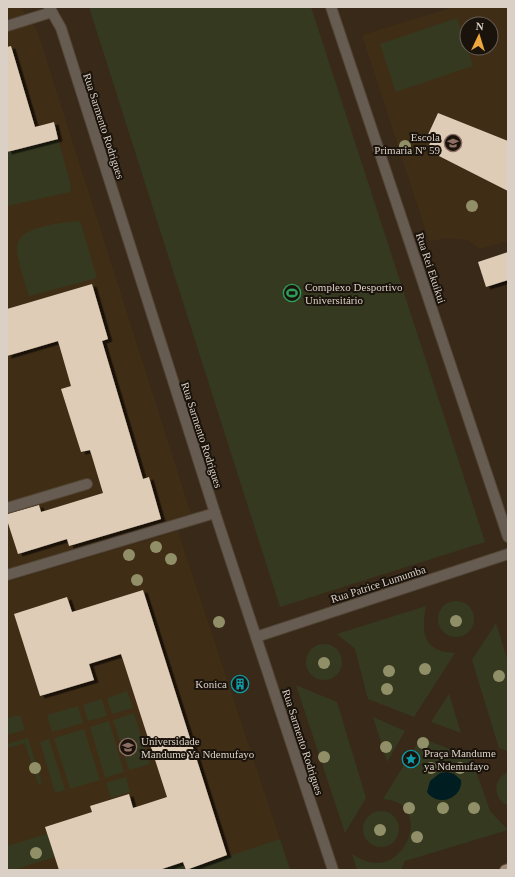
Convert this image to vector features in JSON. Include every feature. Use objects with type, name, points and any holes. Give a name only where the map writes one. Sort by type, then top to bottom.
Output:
[{"type":"street","name":"Rua Rei Ekuikui","points":[[331,7],[508,537]]},
{"type":"street","points":[[7,26],[50,9]]},
{"type":"street","name":"Rua Sarmento Rodrigues","points":[[50,9],[60,28],[214,512],[333,870]]},
{"type":"street","points":[[7,508],[87,484]]},
{"type":"street","points":[[7,574],[214,512]]},
{"type":"street","name":"Rua Patrice Lumumba","points":[[256,636],[508,554]]},
{"type":"shaded area","points":[[7,7],[20,7],[37,30],[191,514],[7,569]]},
{"type":"shaded area","name":"Escola Primaria Nº 59","points":[[454,7],[508,7],[508,241],[480,249],[468,240],[448,238],[429,241],[362,35]]},
{"type":"shaded area","name":"Universidade Mandume Ya Ndemufayo","points":[[178,531],[290,870],[7,870],[7,582]]},
{"type":"green space","name":"Complexo Desportivo Universitário","points":[[89,7],[311,7],[485,542],[280,607]]},
{"type":"green space","points":[[457,18],[459,24],[459,56],[470,56],[473,66],[396,92],[380,44]]},
{"type":"green space","points":[[58,139],[71,186],[70,192],[7,206],[7,152]]},
{"type":"green space","points":[[80,221],[97,278],[29,296],[18,259],[17,248],[19,240],[24,234],[32,230],[53,224]]},
{"type":"green space","points":[[460,601],[469,606],[473,612],[473,626],[469,632],[460,637],[452,637],[443,632],[439,626],[438,615],[443,606],[449,602]]},
{"type":"green space","points":[[426,606],[424,625],[430,645],[444,652],[455,653],[414,717],[368,699],[355,649],[337,634]]},
{"type":"green space","points":[[496,623],[508,662],[508,751],[499,748],[472,660]]},
{"type":"green space","points":[[328,644],[337,649],[341,655],[341,669],[337,675],[328,680],[320,680],[311,675],[307,669],[306,658],[311,649],[317,645]]},
{"type":"green space","points":[[296,685],[337,702],[366,798],[345,833]]},
{"type":"green space","points":[[127,691],[133,708],[112,714],[107,698]]},
{"type":"green space","points":[[449,694],[461,733],[431,722]]},
{"type":"green space","points":[[102,699],[107,716],[88,721],[83,705]]},
{"type":"green space","points":[[78,706],[83,723],[52,732],[47,715]]},
{"type":"green space","points":[[134,713],[150,764],[129,770],[113,720]]},
{"type":"green space","points":[[20,715],[25,730],[7,735],[7,718]]},
{"type":"green space","points":[[373,717],[405,731],[387,762]]},
{"type":"green space","points":[[109,721],[124,772],[105,778],[90,727]]},
{"type":"green space","points":[[84,729],[100,780],[70,789],[54,738]]},
{"type":"green space","points":[[28,738],[42,783],[38,784],[25,743],[7,748],[7,744]]},
{"type":"green space","points":[[421,738],[471,757],[490,811],[508,830],[405,861],[401,870],[357,870],[352,854],[361,859],[378,863],[387,861],[395,856],[402,850],[407,842],[411,823],[408,814],[399,803],[383,799]]},
{"type":"green space","points":[[49,739],[65,790],[55,793],[40,742]]},
{"type":"green space","points":[[508,772],[508,806],[499,799],[496,789],[499,779]]},
{"type":"green space","points":[[126,777],[130,792],[111,798],[106,783]]},
{"type":"green space","points":[[385,811],[394,816],[398,822],[398,836],[394,842],[385,847],[377,847],[368,842],[364,836],[363,825],[368,816],[374,812]]},
{"type":"green space","points":[[47,834],[55,857],[13,870],[7,870],[7,846]]},
{"type":"green space","points":[[280,839],[290,870],[186,870]]},
{"type":"green space","points":[[183,862],[186,870],[159,870]]},
{"type":"water","points":[[447,772],[454,774],[461,780],[461,786],[458,792],[449,799],[443,800],[432,797],[427,792],[430,781],[440,773]]},
{"type":"building","points":[[11,46],[35,127],[54,122],[58,139],[7,152],[7,47]]},
{"type":"building","name":"Escola Primaria Nº 59","points":[[438,113],[508,141],[508,191],[439,156],[442,150],[429,145],[431,141],[426,139]]},
{"type":"building","points":[[508,252],[508,280],[486,287],[478,262]]},
{"type":"building","points":[[92,284],[108,339],[102,341],[143,479],[149,477],[161,519],[69,546],[67,539],[18,554],[7,520],[7,514],[39,505],[41,512],[103,493],[90,450],[81,452],[61,389],[71,386],[58,341],[7,356],[7,309]]},
{"type":"building","points":[[143,590],[227,855],[186,870],[183,862],[159,870],[59,870],[45,827],[92,812],[90,806],[129,794],[133,808],[167,797],[121,654],[89,664],[94,680],[40,696],[14,614],[67,597],[72,612]]},
{"type":"place","name":"Escola Primaria Nº 59","points":[[453,143]]},
{"type":"place","name":"Complexo Desportivo Universitário","points":[[292,293]]},
{"type":"place","name":"Konica","points":[[240,684]]},
{"type":"place","name":"Universidade Mandume Ya Ndemufayo","points":[[128,747]]},
{"type":"place","name":"Praça Mandume ya Ndemufayo","points":[[411,759]]}]
